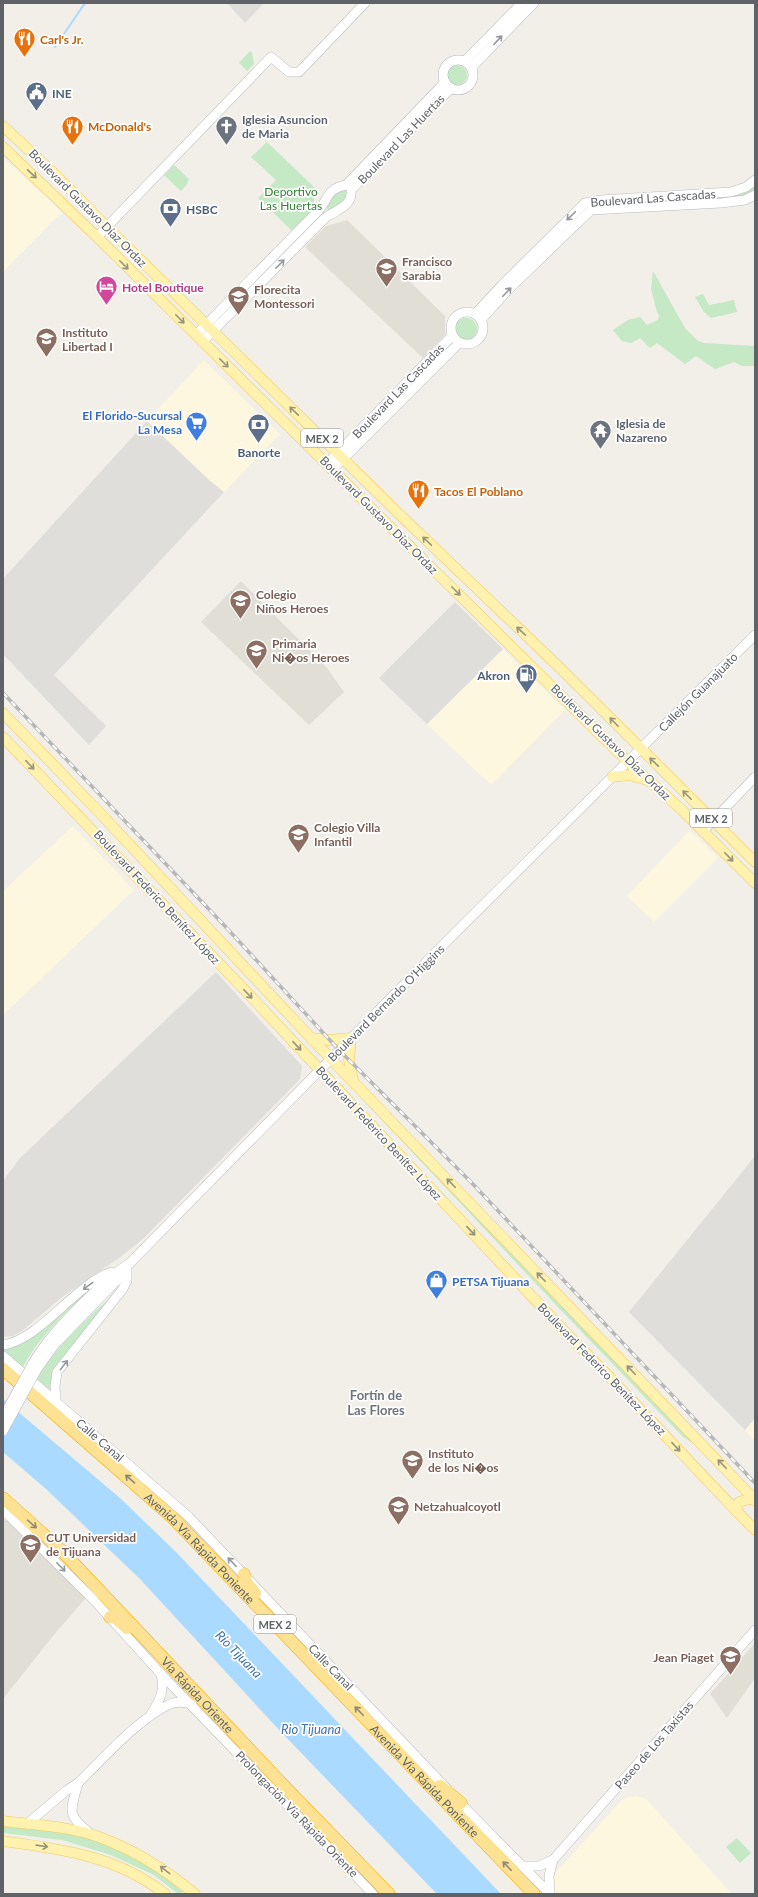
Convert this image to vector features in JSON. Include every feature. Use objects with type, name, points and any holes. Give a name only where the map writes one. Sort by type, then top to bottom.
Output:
[{"type":"highway","name":"Avenida Vía Rápida Poniente","points":[[3,1369],[158,1503],[534,1894]]},
{"type":"highway","name":"Vía Rápida Oriente","points":[[3,1498],[63,1552],[286,1788],[389,1894]]},
{"type":"highway","points":[[244,1574],[248,1585],[319,1665],[323,1675]]},
{"type":"highway","points":[[110,1618],[116,1618],[121,1622],[205,1710],[219,1717]]},
{"type":"highway","points":[[393,1746],[461,1803]]},
{"type":"highway","points":[[286,1788],[291,1797],[346,1858],[349,1868]]},
{"type":"main road","points":[[97,236],[271,57],[289,72],[296,73],[301,70],[365,3]]},
{"type":"main road","points":[[472,68],[464,62],[522,3]]},
{"type":"main road","name":"Boulevard Las Huertas","points":[[464,62],[455,60],[447,65],[443,73],[448,85],[457,90],[467,87],[473,78],[472,68],[534,3]]},
{"type":"main road","name":"Boulevard Las Huertas","points":[[209,328],[321,208],[329,193],[336,188],[349,187],[448,85]]},
{"type":"main road","name":"Boulevard Gustavo Díaz Ordaz","points":[[3,126],[43,162],[209,328],[559,667],[755,862]]},
{"type":"main road","name":"Boulevard Gustavo Díaz Ordaz","points":[[3,147],[97,236],[199,339],[628,762],[654,783],[755,883]]},
{"type":"main road","name":"Boulevard Las Cascadas","points":[[478,317],[508,279],[585,203],[601,200],[730,192],[746,187],[755,180]]},
{"type":"main road","name":"Boulevard Las Huertas","points":[[209,328],[328,216],[337,212],[348,201],[352,194],[349,187]]},
{"type":"main road","name":"Boulevard Las Cascadas","points":[[478,317],[591,210],[745,200],[755,195]]},
{"type":"main road","points":[[745,200],[755,204]]},
{"type":"main road","points":[[321,208],[328,216]]},
{"type":"main road","points":[[465,312],[478,317],[483,332],[479,340],[471,344],[455,339],[451,329],[452,323],[456,317],[465,312]]},
{"type":"main road","points":[[199,339],[209,328]]},
{"type":"main road","name":"Boulevard Las Cascadas","points":[[330,467],[455,339]]},
{"type":"main road","name":"Callejón Guanajuato","points":[[628,762],[755,635]]},
{"type":"main road","name":"Boulevard Federico Benítez López","points":[[3,713],[103,816],[331,1059],[755,1500]]},
{"type":"main road","name":"Boulevard Federico Benítez López","points":[[3,737],[755,1530]]},
{"type":"main road","name":"Boulevard Bernardo O'Higgins","points":[[3,1431],[49,1338],[110,1277],[126,1268],[351,1038],[628,762]]},
{"type":"main road","points":[[612,777],[629,775],[640,777],[654,783]]},
{"type":"main road","points":[[703,831],[755,777]]},
{"type":"main road","points":[[311,1038],[329,1040],[351,1038],[349,1060],[353,1081]]},
{"type":"main road","points":[[3,1345],[14,1344],[26,1336],[91,1284],[109,1273],[126,1268],[127,1281],[122,1290],[57,1372],[55,1386],[56,1401]]},
{"type":"main road","name":"Calle Canal","points":[[3,1356],[181,1509],[461,1803]]},
{"type":"main road","name":"Boulevard Bernardo O'Higgins","points":[[3,1417],[34,1367]]},
{"type":"main road","points":[[736,1511],[739,1502],[749,1499],[755,1500]]},
{"type":"main road","name":"Prolongación Vía Rápida Oriente","points":[[3,1510],[110,1618],[161,1674],[192,1704],[373,1894]]},
{"type":"main road","points":[[3,1517],[14,1520]]},
{"type":"main road","name":"Paseo de Los Taxistas","points":[[550,1894],[549,1876],[554,1860],[755,1630]]},
{"type":"main road","points":[[149,1717],[160,1700],[163,1684],[161,1674]]},
{"type":"main road","points":[[27,1824],[67,1790],[78,1783],[149,1717],[168,1705],[185,1702],[192,1704]]},
{"type":"main road","points":[[78,1783],[71,1809],[77,1823],[92,1835]]},
{"type":"main road","name":"Avenida Vía Rápida Poniente","points":[[461,1803],[550,1894]]},
{"type":"main road","points":[[3,1821],[66,1829],[92,1835],[153,1862],[195,1894]]},
{"type":"main road","points":[[3,1841],[63,1849],[114,1864],[144,1878],[165,1894]]},
{"type":"main road","points":[[524,1866],[539,1866],[554,1860]]},
{"type":"shaded area","points":[[227,3],[264,3],[245,23]]},
{"type":"shaded area","points":[[3,157],[62,212],[3,272]]},
{"type":"shaded area","points":[[347,220],[445,316],[445,335],[423,358],[305,247],[326,226]]},
{"type":"shaded area","points":[[204,360],[280,434],[224,492],[210,481],[147,421]]},
{"type":"shaded area","points":[[147,421],[210,481],[224,492],[54,675],[106,726],[89,745],[3,654],[3,579]]},
{"type":"shaded area","name":"Colegio Niños Heroes","points":[[241,581],[327,668],[344,692],[309,725],[201,622]]},
{"type":"shaded area","points":[[455,602],[503,649],[427,724],[379,678]]},
{"type":"shaded area","points":[[503,649],[565,710],[491,785],[427,724]]},
{"type":"shaded area","points":[[73,826],[134,890],[3,1015],[3,891]]},
{"type":"shaded area","points":[[690,830],[718,858],[654,922],[627,896]]},
{"type":"shaded area","points":[[216,972],[302,1066],[300,1079],[144,1238],[119,1258],[62,1297],[22,1331],[13,1336],[3,1337],[3,1181],[19,1159]]},
{"type":"shaded area","points":[[755,1156],[755,1418],[745,1430],[629,1312]]},
{"type":"shaded area","points":[[755,1418],[755,1441],[745,1430]]},
{"type":"shaded area","name":"CUT Universidad de Tijuana","points":[[3,1519],[17,1525],[90,1593],[52,1637],[3,1699]]},
{"type":"shaded area","points":[[755,1643],[755,1678],[727,1718],[710,1694]]},
{"type":"shaded area","points":[[637,1796],[646,1799],[732,1894],[554,1894],[552,1880],[556,1872],[622,1800],[628,1797]]},
{"type":"green space","points":[[250,51],[252,53],[254,64],[247,71],[239,63]]},
{"type":"green space","points":[[457,65],[464,68],[467,75],[464,82],[457,85],[450,82],[447,75],[450,68]]},
{"type":"green space","name":"Deportivo Las Huertas","points":[[267,142],[315,188],[313,211],[292,231],[258,198],[276,180],[251,157]]},
{"type":"green space","points":[[174,165],[189,179],[186,186],[181,191],[164,175]]},
{"type":"green space","points":[[755,184],[755,193],[734,199],[647,201],[718,196]]},
{"type":"green space","points":[[346,189],[348,192],[343,203],[328,210],[326,207],[330,196]]},
{"type":"green space","points":[[653,271],[685,328],[698,341],[704,343],[755,346],[755,366],[742,366],[734,362],[715,369],[696,356],[685,364],[657,343],[650,348],[640,338],[631,343],[622,341],[613,330],[628,320],[640,317],[647,325],[658,320],[659,315],[651,289]]},
{"type":"green space","points":[[703,294],[709,305],[734,300],[737,312],[711,318],[704,312],[695,297]]},
{"type":"green space","points":[[466,318],[474,321],[477,329],[474,337],[466,340],[458,337],[455,329],[458,321]]},
{"type":"green space","points":[[366,1103],[417,1152],[724,1473],[718,1469],[696,1445],[683,1437],[557,1306]]},
{"type":"green space","points":[[99,1282],[67,1311],[48,1332],[30,1355],[23,1367],[3,1350],[3,1347]]},
{"type":"green space","points":[[120,1288],[54,1368],[50,1390],[38,1380],[41,1371],[73,1333]]},
{"type":"green space","points":[[3,1825],[60,1831],[94,1839],[150,1865],[183,1892],[178,1894],[154,1875],[111,1855],[62,1840],[3,1833]]},
{"type":"green space","points":[[737,1838],[751,1853],[740,1863],[726,1847]]},
{"type":"water","name":"Rio Tijuana","points":[[3,1399],[120,1498],[176,1552],[501,1894],[437,1894],[282,1733],[140,1579],[46,1489],[3,1452]]},
{"type":"waterway","points":[[55,47],[85,3]]},
{"type":"railway","points":[[3,693],[223,924],[339,1050],[470,1181],[755,1483]]},
{"type":"place","name":"Carl's Jr.","points":[[25,58]]},
{"type":"place","name":"INE","points":[[36,112]]},
{"type":"place","name":"McDonald's","points":[[73,146]]},
{"type":"place","name":"Iglesia Asuncion de Maria","points":[[227,146]]},
{"type":"place","name":"HSBC","points":[[171,228]]},
{"type":"place","name":"Francisco Sarabia","points":[[386,288]]},
{"type":"place","name":"Hotel Boutique","points":[[106,306]]},
{"type":"place","name":"Florecita Montessori","points":[[238,316]]},
{"type":"place","name":"Instituto Libertad I","points":[[47,358]]},
{"type":"place","name":"El Florido-Sucursal La Mesa","points":[[197,442]]},
{"type":"place","name":"Banorte","points":[[259,444]]},
{"type":"place","name":"Iglesia de Nazareno","points":[[600,450]]},
{"type":"place","name":"Tacos El Poblano","points":[[418,510]]},
{"type":"place","name":"Colegio Niños Heroes","points":[[240,620]]},
{"type":"place","name":"Primaria Ni�os Heroes","points":[[256,670]]},
{"type":"place","name":"Akron","points":[[526,694]]},
{"type":"place","name":"Colegio Villa Infantil","points":[[298,854]]},
{"type":"place","name":"PETSA Tijuana","points":[[436,1300]]},
{"type":"place","name":"Instituto de los Ni�os","points":[[412,1480]]},
{"type":"place","name":"Netzahualcoyotl","points":[[399,1526]]},
{"type":"place","name":"CUT Universidad de Tijuana","points":[[30,1564]]},
{"type":"place","name":"Jean Piaget","points":[[730,1676]]},
{"type":"district","name":"Fortín de Las Flores","points":[[376,1402]]},
{"type":"water label","name":"Río Tijuana","points":[[239,1654]]}]
